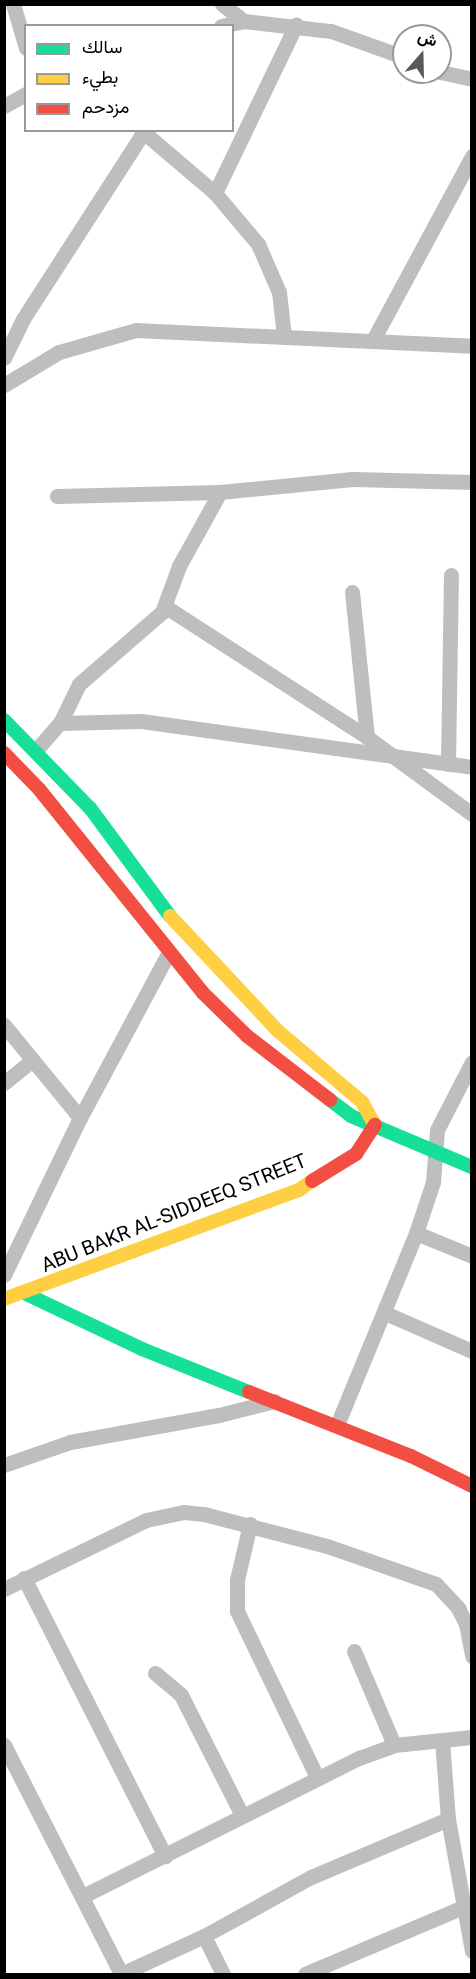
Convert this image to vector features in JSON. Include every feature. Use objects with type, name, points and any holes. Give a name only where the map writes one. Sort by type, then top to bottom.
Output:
[{"type":"street","points":[[13,4],[24,41]]},
{"type":"street","points":[[222,4],[244,21]]},
{"type":"street","points":[[230,24],[244,21],[296,25],[339,33],[392,53]]},
{"type":"street","points":[[214,193],[296,25]]},
{"type":"street","points":[[452,75],[471,79]]},
{"type":"street","points":[[4,106],[24,95]]},
{"type":"street","points":[[4,358],[23,320],[142,132],[214,193],[258,244],[274,273],[284,314],[284,336]]},
{"type":"street","points":[[373,340],[471,156]]},
{"type":"street","points":[[4,385],[59,352],[136,330],[471,346]]},
{"type":"street","points":[[57,496],[220,492],[352,478],[471,482]]},
{"type":"street","points":[[37,749],[60,723],[79,684],[166,607],[179,566],[220,492]]},
{"type":"street","points":[[448,764],[451,575]]},
{"type":"street","points":[[352,592],[367,737]]},
{"type":"street","points":[[166,607],[367,737],[471,813]]},
{"type":"street","points":[[4,720],[37,749],[90,808],[194,944],[278,1030],[362,1102],[375,1125]]},
{"type":"street","points":[[60,723],[141,721],[471,767]]},
{"type":"street","points":[[4,753],[39,789],[170,952],[247,1036],[305,1084],[351,1116],[471,1167]]},
{"type":"street","points":[[4,1275],[80,1118],[170,952]]},
{"type":"street","points":[[4,1025],[31,1061],[80,1118]]},
{"type":"street","points":[[4,1083],[31,1061]]},
{"type":"street","points":[[337,1425],[416,1233],[433,1182],[437,1130],[471,1062]]},
{"type":"street","points":[[305,1084],[347,1134],[347,1154],[339,1166]]},
{"type":"street","name":"ABU BAKR AL-SIDDEEQ STREET","points":[[4,1299],[299,1190],[356,1154],[375,1125]]},
{"type":"street","points":[[339,1166],[372,1151],[413,1143]]},
{"type":"street","points":[[416,1233],[471,1256]]},
{"type":"street","points":[[24,1293],[142,1349],[277,1400],[471,1486]]},
{"type":"street","points":[[385,1313],[471,1351]]},
{"type":"street","points":[[4,1465],[70,1442],[219,1415],[277,1400]]},
{"type":"street","points":[[4,1588],[164,1514],[184,1512],[250,1524],[436,1584],[458,1608],[471,1656]]},
{"type":"street","points":[[250,1524],[237,1580],[237,1611],[317,1777]]},
{"type":"street","points":[[24,1578],[165,1856]]},
{"type":"street","points":[[354,1651],[394,1745]]},
{"type":"street","points":[[155,1673],[181,1695],[242,1815]]},
{"type":"street","points":[[83,1896],[317,1777],[394,1745],[471,1737]]},
{"type":"street","points":[[442,1740],[448,1819],[471,1951]]},
{"type":"street","points":[[4,1745],[121,1974],[204,1936],[311,1877],[448,1819]]},
{"type":"street","points":[[305,1974],[463,1907]]},
{"type":"street","points":[[204,1936],[223,1974]]},
{"type":"traffic: fast","points":[[4,720],[90,808],[170,916]]},
{"type":"traffic: fast","points":[[330,1100],[351,1116],[472,1167]]},
{"type":"traffic: fast","points":[[24,1293],[142,1349],[249,1392]]},
{"type":"traffic: slow","points":[[170,916],[278,1031],[362,1102],[375,1125]]},
{"type":"traffic: slow","points":[[4,1299],[299,1190],[312,1181]]},
{"type":"traffic: jam","points":[[4,753],[39,789],[203,993],[247,1036],[330,1100]]},
{"type":"traffic: jam","points":[[312,1181],[356,1154],[375,1125]]},
{"type":"traffic: jam","points":[[249,1392],[411,1456],[472,1486]]}]
